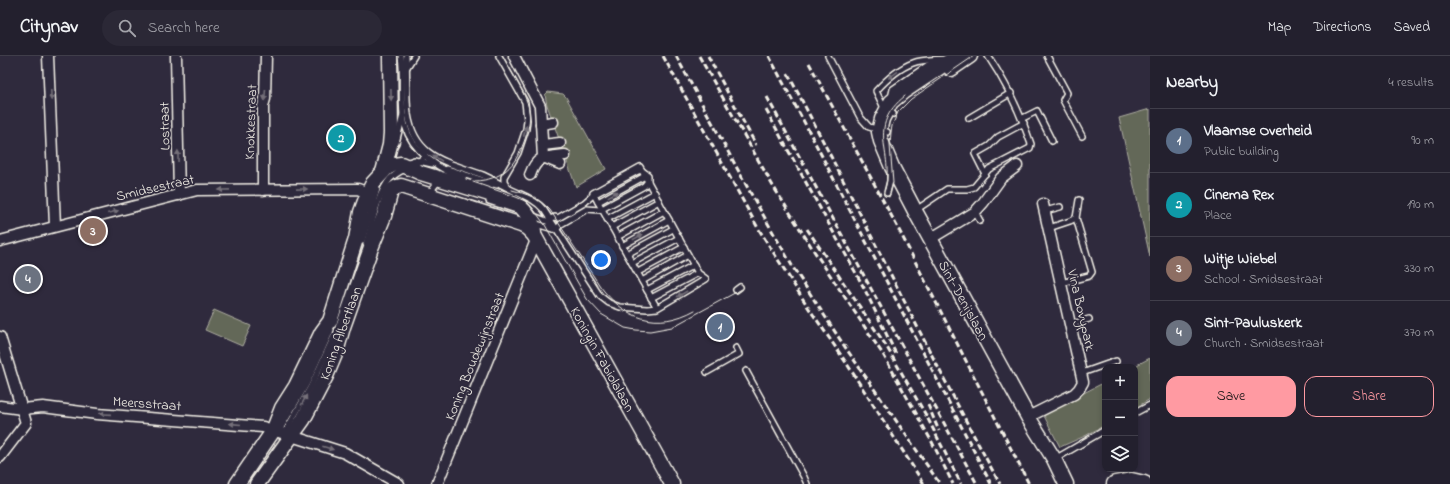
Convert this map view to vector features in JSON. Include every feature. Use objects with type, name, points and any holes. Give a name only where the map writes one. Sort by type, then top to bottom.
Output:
[{"type":"main road","points":[[1115,484],[1131,481],[1144,484]]},
{"type":"street","points":[[48,56],[55,226]]},
{"type":"street","name":"Lostraat","points":[[176,56],[179,195]]},
{"type":"street","name":"Knokkestraat","points":[[263,190],[263,106],[266,99],[266,56]]},
{"type":"street","points":[[384,174],[391,133],[390,56]]},
{"type":"street","points":[[514,56],[540,106],[543,157]]},
{"type":"street","points":[[883,131],[890,109],[899,106],[909,96],[957,58]]},
{"type":"street","points":[[541,124],[553,122]]},
{"type":"street","name":"Sint-Denijslaan","points":[[883,131],[881,141],[915,211],[1028,417],[1054,459],[1066,484]]},
{"type":"street","points":[[543,145],[560,143]]},
{"type":"street","points":[[530,175],[535,164],[543,157],[562,160]]},
{"type":"street","points":[[384,174],[393,165],[411,164],[421,173],[439,172]]},
{"type":"street","points":[[930,239],[975,212],[1001,178],[1017,166]]},
{"type":"street","name":"Koningin Fabiolalaan","points":[[439,172],[512,201],[520,206],[527,215],[535,229],[535,236],[672,484]]},
{"type":"street","name":"Koning Albertlaan","points":[[257,484],[281,434],[282,408],[296,386],[322,332],[330,321],[356,239],[361,212],[368,193],[373,183],[384,174]]},
{"type":"street","name":"Koning Albertlaan","points":[[237,484],[281,434],[302,420],[315,398],[336,352],[343,327],[384,216],[391,192],[397,187],[401,186],[441,196]]},
{"type":"street","name":"Smidsestraat","points":[[0,241],[198,190],[358,189],[368,193]]},
{"type":"street","points":[[441,196],[527,228],[535,236]]},
{"type":"street","name":"Vina Bovypark","points":[[1028,417],[1076,392],[1082,384],[1082,373],[1044,207]]},
{"type":"street","name":"Koning Boudewijnstraat","points":[[437,484],[535,236]]},
{"type":"street","points":[[0,337],[26,423],[0,457]]},
{"type":"street","name":"Meersstraat","points":[[0,406],[43,408],[97,414],[263,427],[281,434],[345,453],[399,484]]},
{"type":"lane","points":[[362,243],[376,192],[398,138],[402,115],[402,75],[405,56]]},
{"type":"lane","points":[[405,56],[409,116],[413,132],[428,152],[443,161],[483,175],[511,190],[533,199],[544,210],[597,292],[604,300],[614,306],[647,309],[657,308],[706,279],[698,273],[640,167],[593,193],[657,308]]},
{"type":"lane","points":[[407,68],[414,56]]},
{"type":"lane","points":[[499,56],[524,102],[527,113],[526,129],[518,153],[504,177],[506,185],[511,190]]},
{"type":"lane","points":[[828,56],[860,116],[869,127],[883,131]]},
{"type":"lane","points":[[915,211],[947,189],[967,189],[974,187],[990,169],[1030,148],[1031,144],[1023,120],[1011,93],[988,56]]},
{"type":"lane","points":[[1047,56],[1067,92],[1063,100],[1082,136]]},
{"type":"lane","points":[[890,109],[876,92],[889,78],[913,63],[957,58]]},
{"type":"lane","points":[[890,109],[893,89],[928,65],[957,58]]},
{"type":"lane","points":[[969,118],[1011,93]]},
{"type":"lane","points":[[985,174],[975,154],[989,146],[998,137],[1023,120],[1037,112],[1052,141]]},
{"type":"lane","points":[[402,115],[408,134],[415,146],[439,172],[447,185],[454,189]]},
{"type":"lane","points":[[420,142],[424,156]]},
{"type":"lane","points":[[244,484],[281,434],[308,393],[329,348],[349,296],[381,194],[386,183],[394,175],[424,156]]},
{"type":"lane","points":[[887,193],[890,181],[888,157]]},
{"type":"lane","points":[[411,164],[473,182],[511,190]]},
{"type":"lane","points":[[477,204],[557,229],[561,224],[587,209],[600,210],[647,184],[648,175],[644,171],[636,172],[593,195],[584,203],[558,218],[553,218],[549,222]]},
{"type":"lane","points":[[439,172],[511,190]]},
{"type":"lane","points":[[439,172],[463,179]]},
{"type":"lane","points":[[439,172],[433,188],[441,196]]},
{"type":"lane","points":[[598,202],[645,176]]},
{"type":"lane","points":[[604,212],[650,185]]},
{"type":"lane","points":[[607,219],[655,193]]},
{"type":"lane","points":[[486,200],[549,222]]},
{"type":"lane","points":[[1061,283],[1089,276],[1092,272],[1076,218],[1079,200]]},
{"type":"lane","points":[[612,227],[659,201]]},
{"type":"lane","points":[[1044,207],[1060,206]]},
{"type":"lane","points":[[617,237],[664,211]]},
{"type":"lane","points":[[975,212],[980,221]]},
{"type":"lane","points":[[1048,228],[1076,218]]},
{"type":"lane","points":[[622,246],[669,220]]},
{"type":"lane","points":[[549,222],[550,227],[553,229]]},
{"type":"lane","points":[[627,254],[673,229]]},
{"type":"lane","points":[[632,263],[679,238]]},
{"type":"lane","points":[[638,272],[684,247]]},
{"type":"lane","points":[[642,281],[688,255]]},
{"type":"lane","points":[[281,434],[324,347],[354,265]]},
{"type":"lane","points":[[647,290],[694,265]]},
{"type":"lane","points":[[652,298],[698,273]]},
{"type":"lane","points":[[1072,332],[1074,324],[1089,319]]},
{"type":"lane","points":[[707,372],[739,354],[736,348]]},
{"type":"lane","points":[[1082,373],[1116,361]]},
{"type":"lane","points":[[746,371],[807,484]]},
{"type":"lane","points":[[1138,412],[1150,405]]},
{"type":"lane","points":[[1054,459],[1102,432]]},
{"type":"lane","points":[[251,484],[273,452]]},
{"type":"green space","points":[[548,92],[563,94],[566,97],[606,169],[576,187],[547,105],[545,95]]},
{"type":"green space","points":[[1150,109],[1150,257],[1119,118]]},
{"type":"green space","points":[[214,310],[251,326],[242,346],[205,330]]},
{"type":"green space","points":[[1150,358],[1150,399],[1138,406],[1138,400],[1138,364]]},
{"type":"green space","points":[[1102,384],[1102,427],[1085,436],[1060,447],[1043,414]]},
{"type":"tram line","points":[[475,181],[493,178],[500,175],[512,165],[520,151],[528,130],[530,117],[527,103],[503,56]]},
{"type":"tram line","points":[[889,197],[893,183],[890,145],[891,132],[898,112],[911,99],[974,56]]},
{"type":"tram line","points":[[885,189],[887,163],[884,130],[886,119],[893,108],[905,96]]},
{"type":"tram line","points":[[473,182],[516,197],[525,201],[532,207],[545,225],[587,299],[601,314],[625,328],[650,331],[672,327],[742,289]]},
{"type":"tram line","points":[[512,190],[523,193],[542,202],[550,210],[600,286],[620,307],[631,314],[655,320],[668,320],[695,310]]},
{"type":"railway","points":[[663,56],[758,228],[924,484]]},
{"type":"railway","points":[[676,56],[794,269],[843,344],[940,484]]},
{"type":"railway","points":[[699,56],[773,186],[814,251],[884,356],[932,442],[953,484]]},
{"type":"railway","points":[[708,56],[756,145]]},
{"type":"railway","points":[[769,56],[991,484]]},
{"type":"railway","points":[[809,63],[898,228],[1029,484]]},
{"type":"railway","points":[[788,74],[1000,484]]},
{"type":"railway","points":[[767,97],[977,484]]},
{"type":"railway","points":[[766,110],[863,286],[897,356]]},
{"type":"railway","points":[[807,229],[885,344],[927,417],[961,484]]},
{"type":"railway","points":[[928,405],[939,431]]},
{"type":"place","name":"Cinema Rex","points":[[341,138]]},
{"type":"place","name":"Witje Wiebel","points":[[93,231]]},
{"type":"place","name":"Sint-Pauluskerk","points":[[28,279]]},
{"type":"place","name":"Vlaamse Overheid","points":[[720,327]]}]
